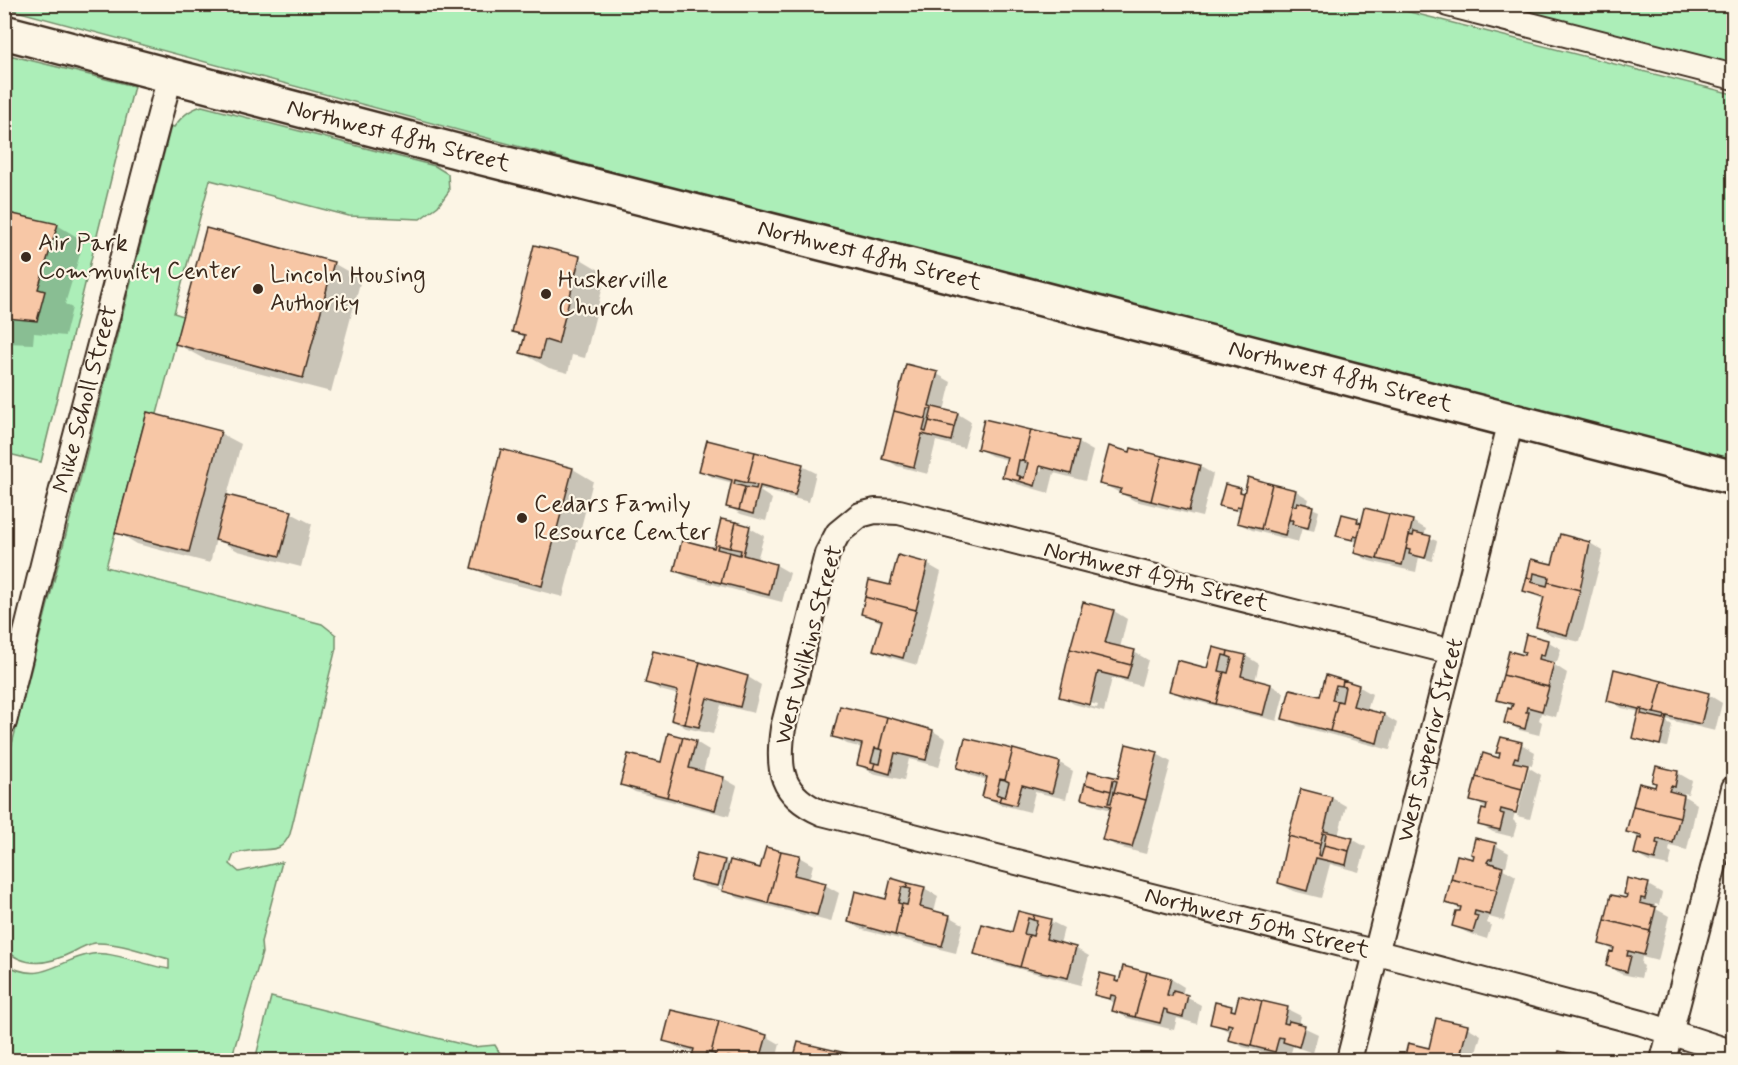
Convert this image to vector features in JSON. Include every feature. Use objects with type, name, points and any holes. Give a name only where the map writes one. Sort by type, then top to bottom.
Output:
[{"type":"main road","name":"Northwest 48th Street","points":[[4,32],[479,157],[996,287],[1734,478]]},
{"type":"street","points":[[1448,4],[1734,77]]},
{"type":"street","name":"Mike Scholl Street","points":[[4,722],[55,516],[170,76]]},
{"type":"street","name":"West Superior Street","points":[[1348,1060],[1511,421]]},
{"type":"street","name":"Northwest 49th Street","points":[[860,515],[875,511],[899,512],[1452,652]]},
{"type":"street","name":"West Wilkins Street","points":[[786,784],[780,756],[783,728],[827,554],[838,533],[860,515]]},
{"type":"street","name":"Northwest 50th Street","points":[[786,784],[798,799],[822,813],[1376,953],[1642,1023],[1734,1053]]},
{"type":"street","points":[[1663,1060],[1734,788]]},
{"type":"green space","points":[[4,5],[1382,5],[1733,94],[1733,463],[1612,431],[1563,414],[1439,387],[743,207],[5,8]]},
{"type":"green space","points":[[1480,5],[1733,5],[1733,69]]},
{"type":"green space","points":[[5,54],[134,86],[41,462],[5,453]]},
{"type":"green space","points":[[202,106],[435,166],[448,174],[449,191],[438,206],[420,219],[349,216],[210,180],[174,313],[183,316],[157,414],[147,412],[106,567],[322,624],[336,635],[336,648],[290,834],[284,844],[277,848],[234,854],[230,864],[239,872],[282,862],[261,942],[262,953],[231,1060],[5,1060],[4,963],[17,970],[39,972],[80,957],[100,954],[169,969],[169,959],[113,944],[84,946],[46,962],[21,960],[5,949],[4,775],[171,126],[174,127],[186,114]]},
{"type":"green space","points":[[271,997],[473,1047],[495,1045],[504,1060],[255,1060]]},
{"type":"building","name":"Air Park Community Center","points":[[4,212],[58,224],[38,289],[45,291],[37,321],[7,318],[6,329]]},
{"type":"building","name":"Lincoln Housing Authority","points":[[206,228],[334,262],[303,378],[175,344]]},
{"type":"building","name":"Huskerville Church","points":[[534,245],[580,256],[558,344],[545,340],[540,358],[520,353],[525,335],[512,332]]},
{"type":"building","points":[[906,364],[938,372],[929,406],[958,413],[954,427],[929,421],[932,409],[928,409],[926,419],[894,411]]},
{"type":"building","points":[[894,411],[926,419],[923,431],[926,432],[929,421],[954,427],[951,441],[922,434],[914,467],[882,459]]},
{"type":"building","points":[[147,412],[221,431],[189,552],[115,533]]},
{"type":"building","points":[[984,419],[1031,430],[1023,461],[1019,460],[1016,475],[1020,476],[1019,481],[1002,477],[1007,457],[977,449]]},
{"type":"building","points":[[1031,430],[1079,441],[1071,474],[1040,466],[1035,486],[1019,481],[1021,477],[1024,478],[1028,463],[1023,461]]},
{"type":"building","points":[[707,440],[755,452],[747,483],[735,480],[734,484],[745,487],[739,510],[726,507],[732,480],[699,471]]},
{"type":"building","points":[[1109,446],[1130,452],[1131,448],[1162,456],[1151,501],[1119,493],[1121,489],[1099,484]]},
{"type":"building","name":"Cedars Family Resource Center","points":[[501,449],[573,468],[542,586],[471,568]]},
{"type":"building","points":[[755,452],[803,464],[795,495],[760,486],[753,514],[739,510],[745,487],[756,489],[757,485],[747,483]]},
{"type":"building","points":[[1162,456],[1200,465],[1189,511],[1151,501]]},
{"type":"building","points":[[1248,477],[1272,484],[1261,529],[1237,523]]},
{"type":"building","points":[[1225,484],[1241,488],[1240,492],[1244,493],[1241,507],[1237,506],[1236,510],[1219,506]]},
{"type":"building","points":[[1272,484],[1296,490],[1285,535],[1261,529]]},
{"type":"building","points":[[227,495],[292,511],[280,556],[215,540]]},
{"type":"building","points":[[1297,502],[1313,506],[1308,528],[1292,524],[1293,520],[1289,520],[1292,505],[1296,506]]},
{"type":"building","points":[[1365,508],[1389,514],[1377,559],[1354,553]]},
{"type":"building","points":[[1342,514],[1358,518],[1357,522],[1361,523],[1358,537],[1354,536],[1353,540],[1336,536]]},
{"type":"building","points":[[1389,514],[1413,520],[1402,565],[1377,559]]},
{"type":"building","points":[[721,519],[736,522],[730,548],[718,545],[717,549],[729,552],[721,583],[674,571],[682,540],[714,548]]},
{"type":"building","points":[[736,522],[750,526],[743,555],[776,564],[769,595],[721,583],[729,552],[740,555],[741,550],[730,548]]},
{"type":"building","points":[[1414,532],[1431,536],[1425,558],[1409,554],[1410,550],[1406,549],[1409,535],[1413,536]]},
{"type":"building","points":[[1560,534],[1590,542],[1580,590],[1548,582],[1549,577],[1534,573],[1533,579],[1527,577],[1531,559],[1552,564]]},
{"type":"building","points":[[898,555],[928,563],[916,610],[865,597],[869,580],[890,585]]},
{"type":"building","points":[[1527,577],[1533,579],[1531,582],[1547,586],[1548,582],[1580,590],[1567,635],[1536,627],[1544,597],[1523,591]]},
{"type":"building","points":[[865,597],[916,610],[903,658],[873,650],[882,620],[861,614]]},
{"type":"building","points":[[1083,602],[1114,610],[1105,643],[1135,650],[1131,665],[1070,649]]},
{"type":"building","points":[[1526,634],[1548,640],[1544,656],[1540,655],[1539,659],[1554,663],[1548,687],[1503,675],[1509,651],[1524,655],[1525,652],[1522,651]]},
{"type":"building","points":[[1213,647],[1228,651],[1227,656],[1223,655],[1219,671],[1224,672],[1216,704],[1169,691],[1177,660],[1207,668]]},
{"type":"building","points":[[1070,649],[1131,665],[1127,679],[1098,672],[1090,705],[1059,697]]},
{"type":"building","points":[[653,651],[700,662],[685,724],[671,720],[678,691],[645,683]]},
{"type":"building","points":[[1228,651],[1246,655],[1241,676],[1271,684],[1263,715],[1216,704],[1224,672],[1228,673],[1232,658],[1227,656]]},
{"type":"building","points":[[700,662],[748,676],[740,707],[707,698],[699,727],[685,724]]},
{"type":"building","points":[[1614,669],[1662,681],[1654,713],[1607,701]]},
{"type":"building","points":[[1326,675],[1343,680],[1342,686],[1336,685],[1332,700],[1338,701],[1330,731],[1282,719],[1290,689],[1320,696]]},
{"type":"building","points":[[1503,675],[1549,687],[1542,711],[1527,707],[1526,712],[1529,712],[1525,729],[1504,723],[1508,708],[1511,709],[1513,704],[1496,700]]},
{"type":"building","points":[[1343,680],[1359,685],[1353,706],[1384,714],[1377,743],[1330,731],[1338,701],[1342,702],[1345,687],[1342,686]]},
{"type":"building","points":[[1662,681],[1709,693],[1701,724],[1654,713]]},
{"type":"building","points":[[840,706],[887,717],[879,749],[875,748],[871,762],[875,763],[873,769],[857,765],[862,744],[832,737]]},
{"type":"building","points":[[1639,709],[1642,709],[1641,714],[1664,719],[1667,716],[1660,745],[1632,738]]},
{"type":"building","points":[[887,717],[933,730],[926,760],[895,753],[890,774],[873,769],[875,763],[880,764],[883,750],[879,749]]},
{"type":"building","points":[[668,733],[683,737],[667,797],[620,785],[628,754],[661,762]]},
{"type":"building","points":[[683,737],[696,741],[689,768],[724,777],[715,810],[667,797]]},
{"type":"building","points":[[1501,737],[1522,742],[1518,758],[1515,757],[1513,762],[1528,765],[1522,789],[1476,777],[1483,753],[1499,758],[1500,753],[1496,753]]},
{"type":"building","points":[[965,738],[1013,749],[1005,780],[1000,779],[996,794],[1001,796],[999,801],[982,797],[987,777],[957,768]]},
{"type":"building","points":[[1126,744],[1158,752],[1146,800],[1114,792],[1117,781],[1113,780],[1111,791],[1085,784],[1089,771],[1118,778]]},
{"type":"building","points":[[1013,749],[1060,762],[1052,793],[1022,785],[1016,805],[999,801],[1001,796],[1005,797],[1009,782],[1005,780]]},
{"type":"building","points":[[1656,766],[1678,771],[1675,787],[1671,786],[1669,791],[1684,795],[1680,817],[1633,806],[1639,783],[1655,787],[1656,783],[1652,782]]},
{"type":"building","points":[[1476,777],[1522,789],[1516,813],[1501,809],[1500,813],[1504,814],[1500,830],[1478,825],[1482,809],[1486,810],[1487,805],[1470,801]]},
{"type":"building","points":[[1085,784],[1111,791],[1108,803],[1111,803],[1114,792],[1146,800],[1132,847],[1102,840],[1111,806],[1081,799]]},
{"type":"building","points":[[1301,789],[1332,797],[1324,831],[1353,838],[1349,851],[1324,845],[1326,834],[1323,833],[1320,844],[1288,836]]},
{"type":"building","points":[[1633,806],[1680,817],[1673,843],[1657,839],[1656,843],[1659,844],[1655,860],[1634,854],[1638,838],[1642,839],[1642,836],[1626,832]]},
{"type":"building","points":[[1288,836],[1320,844],[1318,855],[1321,856],[1324,845],[1349,851],[1346,865],[1316,858],[1307,891],[1278,883]]},
{"type":"building","points":[[1475,838],[1496,843],[1492,859],[1487,862],[1503,867],[1497,890],[1451,879],[1457,855],[1473,859],[1474,855],[1471,854]]},
{"type":"building","points":[[766,847],[781,851],[768,903],[722,891],[730,860],[760,868]]},
{"type":"building","points":[[781,851],[800,855],[794,875],[826,883],[817,915],[768,903]]},
{"type":"building","points":[[697,853],[725,860],[718,886],[690,880]]},
{"type":"building","points":[[891,878],[908,883],[906,888],[902,887],[898,903],[902,904],[895,935],[848,922],[855,891],[886,899]]},
{"type":"building","points":[[1627,878],[1649,883],[1645,899],[1641,898],[1640,903],[1656,907],[1650,931],[1605,920],[1611,895],[1626,898],[1627,895],[1624,894]]},
{"type":"building","points":[[1451,879],[1497,890],[1490,915],[1475,911],[1474,915],[1478,916],[1473,932],[1452,926],[1456,911],[1460,911],[1461,907],[1445,903]]},
{"type":"building","points":[[908,883],[925,887],[920,907],[950,915],[942,946],[895,935],[902,904],[907,905],[911,889],[906,888]]},
{"type":"building","points":[[1018,911],[1034,915],[1033,920],[1028,918],[1024,934],[1029,935],[1020,967],[974,954],[982,924],[1012,932]]},
{"type":"building","points":[[1034,915],[1051,919],[1046,939],[1076,947],[1068,978],[1020,967],[1029,935],[1033,936],[1037,921],[1033,920]]},
{"type":"building","points":[[1605,920],[1650,931],[1644,955],[1628,951],[1627,956],[1631,956],[1627,972],[1606,966],[1610,951],[1613,952],[1614,948],[1599,944]]},
{"type":"building","points":[[1123,966],[1147,972],[1135,1017],[1112,1011],[1116,996],[1111,995],[1110,999],[1094,995],[1100,973],[1116,977],[1115,981],[1119,982]]},
{"type":"building","points":[[1147,972],[1171,978],[1167,995],[1172,996],[1173,991],[1188,995],[1183,1017],[1167,1013],[1164,1009],[1160,1023],[1135,1017]]},
{"type":"building","points":[[1239,995],[1262,1001],[1251,1046],[1228,1040],[1232,1025],[1228,1024],[1227,1028],[1210,1024],[1215,1002],[1232,1006],[1231,1010],[1235,1011]]},
{"type":"building","points":[[1262,1001],[1288,1007],[1284,1023],[1288,1024],[1289,1021],[1305,1025],[1299,1047],[1283,1042],[1284,1038],[1279,1037],[1275,1052],[1251,1046]]},
{"type":"building","points":[[671,1010],[719,1021],[711,1053],[706,1052],[704,1060],[691,1060],[694,1049],[663,1041]]},
{"type":"building","points":[[1436,1018],[1468,1025],[1459,1060],[1426,1060],[1411,1056],[1410,1060],[1404,1060],[1408,1043],[1429,1048]]},
{"type":"building","points":[[719,1021],[767,1035],[760,1060],[728,1057],[727,1060],[714,1060],[715,1054],[711,1053]]},
{"type":"building","points":[[798,1042],[846,1053],[844,1060],[793,1060]]},
{"type":"building","points":[[1559,1051],[1586,1057],[1586,1060],[1556,1060]]},
{"type":"building","points":[[846,1053],[868,1059],[871,1060],[844,1060]]},
{"type":"place","name":"Air Park Community Center","points":[[26,257]]},
{"type":"place","name":"Lincoln Housing Authority","points":[[258,289]]},
{"type":"place","name":"Huskerville Church","points":[[546,294]]},
{"type":"place","name":"Cedars Family Resource Center","points":[[522,518]]}]
